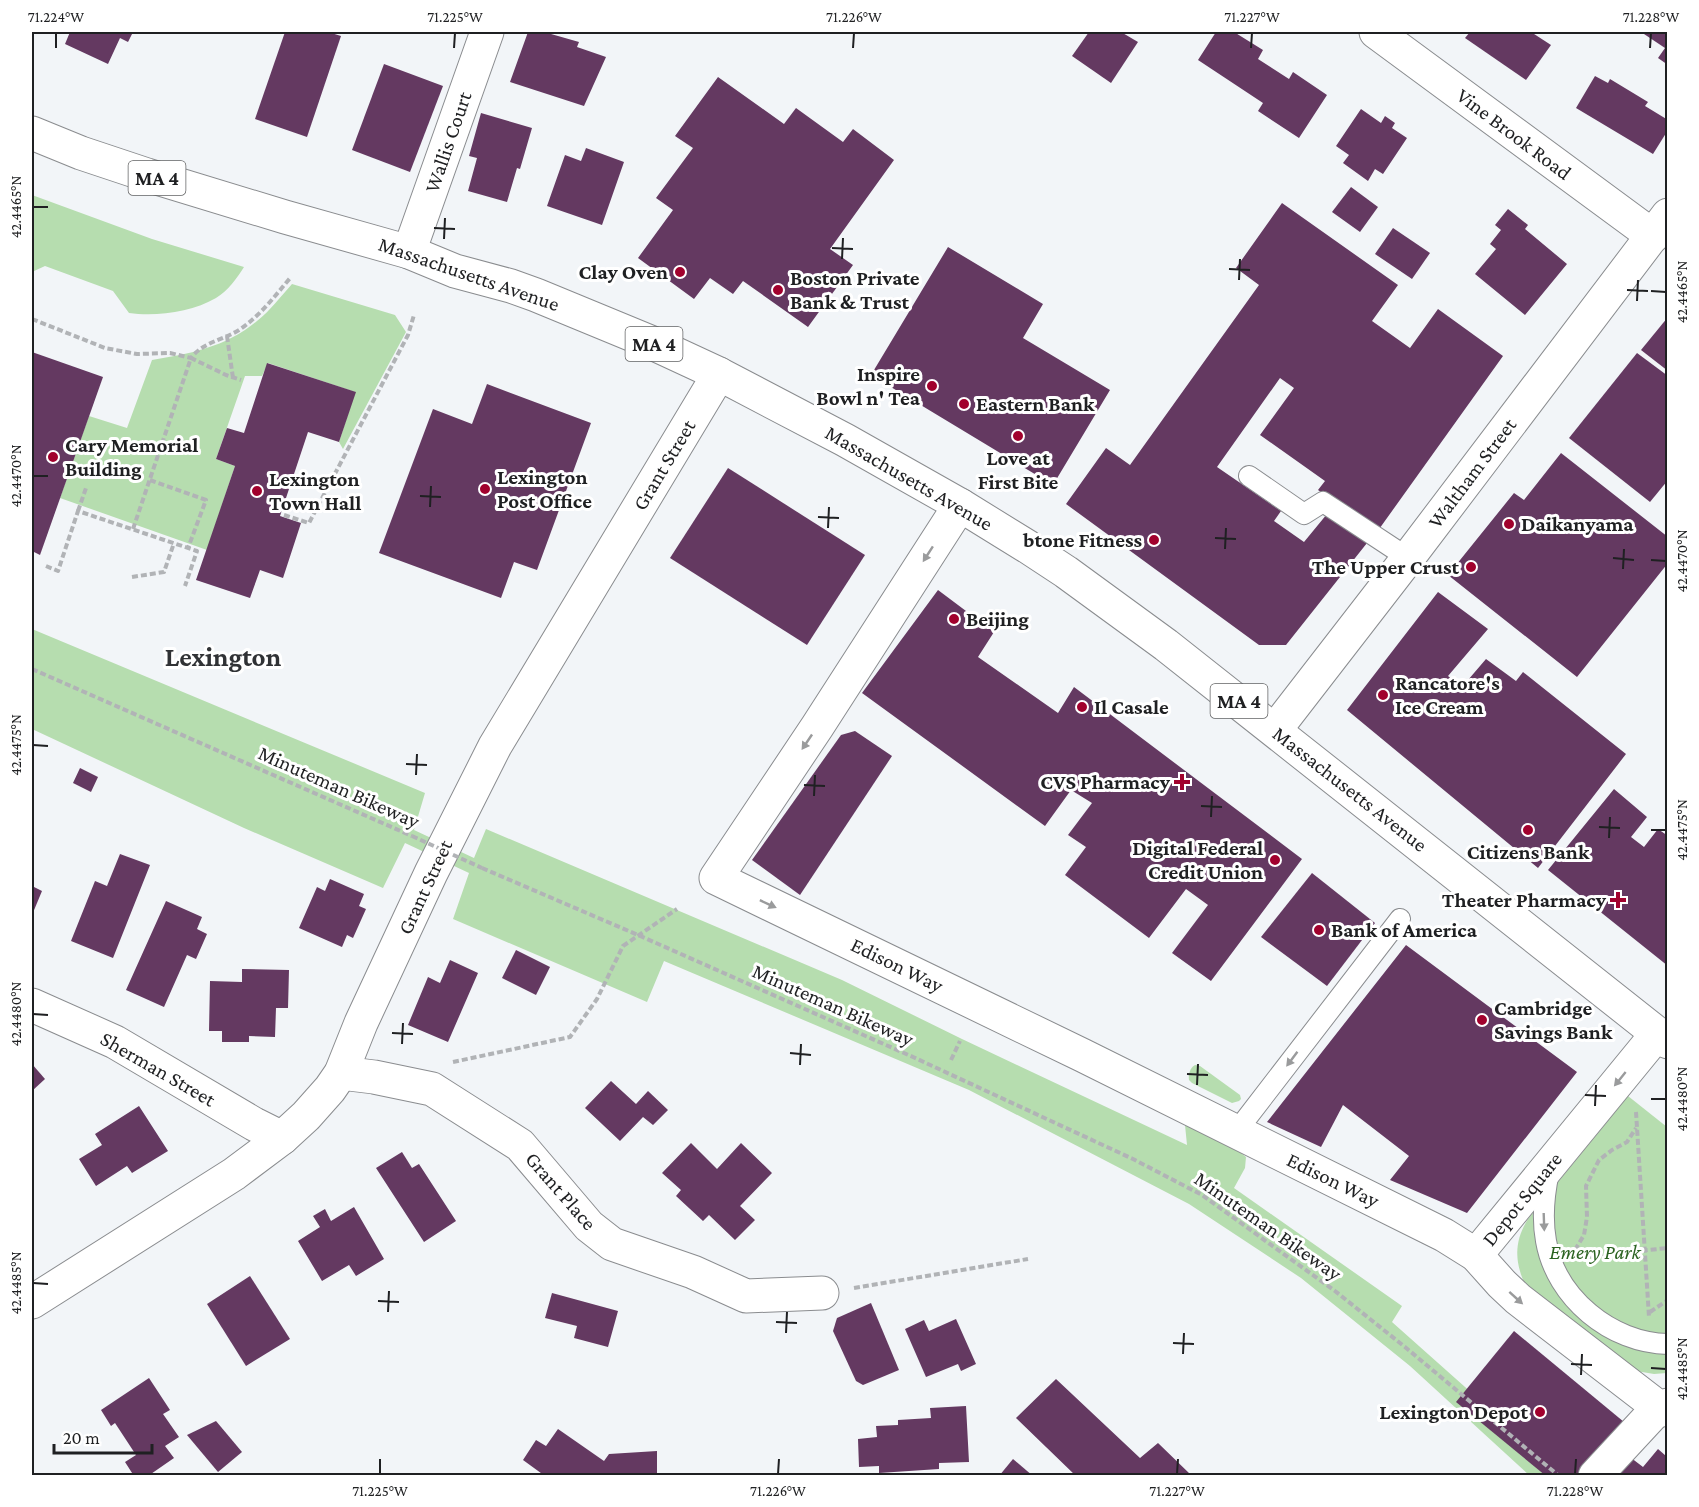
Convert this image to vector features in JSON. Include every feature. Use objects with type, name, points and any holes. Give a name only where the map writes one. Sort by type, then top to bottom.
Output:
[{"type":"street","name":"Wallis Court","points":[[409,252],[487,32]]},
{"type":"street","name":"Vine Brook Road","points":[[1376,32],[1660,225]]},
{"type":"street","name":"Massachusetts Avenue","points":[[32,133],[81,153],[147,175],[409,252],[455,271],[511,286],[589,316],[719,374],[845,440],[960,505],[1066,572],[1166,645],[1662,1038]]},
{"type":"street","name":"Waltham Street","points":[[1275,730],[1660,225]]},
{"type":"street","name":"Grant Street","points":[[32,1302],[234,1174],[282,1138],[306,1116],[341,1072],[361,1023],[431,873],[495,746],[719,374]]},
{"type":"street","name":"Edison Way","points":[[960,505],[716,878],[1156,1091],[1444,1235],[1476,1255]]},
{"type":"street","name":"Sherman Street","points":[[32,1005],[115,1042],[254,1124],[282,1138]]},
{"type":"street","name":"Depot Square","points":[[1662,1038],[1551,1164],[1476,1255],[1518,1299],[1664,1409]]},
{"type":"street","name":"Grant Place","points":[[341,1072],[432,1089],[520,1145],[589,1227],[612,1244],[693,1272],[746,1296],[822,1293]]},
{"type":"street","points":[[1595,1476],[1664,1409]]},
{"type":"lane","points":[[1249,476],[1304,514],[1323,502],[1408,558]]},
{"type":"lane","points":[[1236,1132],[1400,919]]},
{"type":"lane","points":[[1551,1164],[1544,1204],[1544,1229],[1551,1261],[1561,1280],[1578,1303],[1604,1325],[1637,1340],[1668,1344]]},
{"type":"path","points":[[133,529],[191,358],[198,349],[237,331],[258,316],[291,277]]},
{"type":"path","points":[[284,515],[309,523],[408,335],[414,315]]},
{"type":"path","points":[[32,319],[105,348],[137,354],[170,352],[191,358],[241,381]]},
{"type":"path","points":[[227,336],[233,378]]},
{"type":"path","points":[[150,480],[206,500],[189,548]]},
{"type":"path","points":[[46,566],[58,571],[86,488]]},
{"type":"path","points":[[78,511],[197,551],[184,586]]},
{"type":"path","points":[[132,577],[164,572],[174,543]]},
{"type":"path","name":"Minuteman Bikeway","points":[[32,669],[913,1057],[1133,1159],[1202,1195],[1335,1291],[1559,1476]]},
{"type":"path","points":[[417,1086],[440,1065],[570,1037],[597,999],[623,946],[677,909]]},
{"type":"path","points":[[951,1060],[960,1041]]},
{"type":"path","points":[[1635,1102],[1650,1321]]},
{"type":"path","points":[[1572,1253],[1584,1235],[1587,1217],[1586,1186],[1599,1160],[1627,1142],[1637,1126]]},
{"type":"path","points":[[1578,1257],[1668,1248]]},
{"type":"path","points":[[822,1293],[1028,1259]]},
{"type":"path","points":[[1649,1312],[1668,1300]]},
{"type":"green space","points":[[32,195],[152,239],[244,267],[224,292],[196,307],[174,312],[129,313],[113,291],[45,266],[32,272]]},
{"type":"green space","points":[[292,284],[395,315],[406,332],[343,449],[339,442],[355,392],[268,363],[262,376],[245,376],[216,459],[235,466],[207,550],[60,498],[89,416],[127,428],[152,360],[194,352],[233,337],[262,317]]},
{"type":"green space","points":[[32,629],[425,793],[414,830],[474,858],[486,829],[842,980],[1187,1145],[1185,1125],[1241,1153],[1246,1157],[1245,1168],[1234,1188],[1402,1306],[1392,1322],[1564,1475],[1529,1475],[1410,1366],[1301,1278],[1189,1204],[969,1090],[664,961],[647,1002],[453,919],[469,873],[405,843],[383,888],[244,828],[32,729]]},
{"type":"green space","points":[[1195,1065],[1200,1066],[1240,1095],[1241,1099],[1232,1103],[1192,1083],[1189,1080],[1189,1073]]},
{"type":"green space","name":"Emery Park","points":[[1628,1096],[1667,1127],[1667,1373],[1654,1374],[1636,1371],[1526,1287],[1518,1261],[1520,1236],[1528,1219]]},
{"type":"building","points":[[70,32],[133,32],[128,42],[120,38],[108,64],[65,44]]},
{"type":"building","points":[[285,32],[328,32],[341,36],[307,137],[255,119]]},
{"type":"building","points":[[528,32],[544,32],[579,42],[577,47],[606,57],[584,106],[510,82]]},
{"type":"building","points":[[1089,32],[1121,32],[1138,42],[1111,83],[1072,56]]},
{"type":"building","points":[[1216,32],[1234,32],[1263,50],[1258,59],[1289,79],[1293,72],[1327,95],[1299,138],[1258,111],[1263,103],[1198,60]]},
{"type":"building","points":[[1470,32],[1531,32],[1551,45],[1526,80],[1465,38]]},
{"type":"building","points":[[1641,32],[1668,32],[1668,65],[1658,58],[1665,48]]},
{"type":"building","points":[[384,64],[443,86],[410,172],[352,150]]},
{"type":"building","points":[[1595,76],[1608,83],[1610,79],[1648,102],[1645,106],[1668,120],[1668,130],[1653,154],[1576,108]]},
{"type":"building","points":[[718,77],[784,124],[796,108],[843,142],[853,129],[894,160],[830,249],[853,265],[808,327],[743,281],[733,294],[710,278],[694,299],[638,258],[673,210],[656,198],[693,148],[675,136]]},
{"type":"building","points":[[1361,109],[1381,123],[1385,116],[1395,123],[1392,128],[1407,138],[1383,174],[1375,169],[1368,181],[1343,163],[1349,155],[1336,146]]},
{"type":"building","points":[[481,113],[532,128],[507,202],[468,191],[477,158],[469,156]]},
{"type":"building","points":[[586,148],[624,162],[602,225],[547,206],[565,155],[581,161]]},
{"type":"building","points":[[1351,187],[1378,207],[1360,232],[1332,212]]},
{"type":"building","points":[[1282,203],[1398,285],[1372,321],[1410,348],[1438,309],[1503,356],[1377,532],[1318,490],[1325,481],[1260,435],[1294,388],[1280,378],[1217,467],[1281,511],[1274,521],[1304,542],[1327,514],[1367,543],[1286,645],[1259,645],[1066,504],[1106,448],[1130,465],[1259,285],[1236,268]]},
{"type":"building","points":[[1508,209],[1528,225],[1525,229],[1567,264],[1525,315],[1475,274],[1496,249],[1490,244],[1501,230],[1495,225]]},
{"type":"building","points":[[1393,228],[1430,253],[1412,279],[1375,254]]},
{"type":"building","points":[[948,247],[1043,304],[1023,338],[1110,390],[1053,485],[871,375]]},
{"type":"building","points":[[1668,317],[1668,371],[1641,350]]},
{"type":"building","name":"Cary Memorial Building","points":[[32,352],[103,377],[40,555],[32,551]]},
{"type":"building","points":[[1637,353],[1668,376],[1668,480],[1650,502],[1569,438]]},
{"type":"building","name":"Lexington Town Hall","points":[[267,363],[356,392],[339,442],[308,432],[280,516],[301,523],[283,578],[260,570],[250,598],[196,580],[235,466],[216,459],[227,428],[244,433]]},
{"type":"building","name":"Lexington Post Office","points":[[487,384],[591,423],[537,570],[514,562],[501,598],[379,553],[433,409],[472,424]]},
{"type":"building","points":[[1561,453],[1668,537],[1668,563],[1577,677],[1448,575],[1514,493],[1524,500]]},
{"type":"building","points":[[728,468],[865,555],[807,645],[670,558]]},
{"type":"building","points":[[938,590],[994,632],[978,657],[1058,713],[1074,687],[1302,859],[1211,981],[1172,953],[1208,905],[1186,889],[1149,938],[1065,875],[1086,847],[1068,835],[1092,803],[1071,790],[1045,826],[862,693]]},
{"type":"building","points":[[1438,592],[1488,629],[1448,676],[1462,687],[1486,659],[1516,681],[1523,672],[1626,754],[1538,868],[1347,710]]},
{"type":"building","points":[[855,731],[892,756],[800,895],[752,860],[841,735]]},
{"type":"building","points":[[80,768],[98,777],[91,792],[73,783]]},
{"type":"building","points":[[1614,789],[1647,817],[1631,837],[1644,847],[1658,829],[1668,836],[1668,966],[1548,870]]},
{"type":"building","points":[[120,854],[150,865],[113,958],[71,941],[95,881],[107,886]]},
{"type":"building","name":"Bank of America","points":[[1312,873],[1375,923],[1327,986],[1261,937]]},
{"type":"building","points":[[330,879],[364,894],[359,906],[366,909],[353,938],[347,935],[342,947],[299,928],[317,887],[325,891]]},
{"type":"building","points":[[32,886],[42,891],[32,915]]},
{"type":"building","points":[[166,901],[202,917],[197,929],[207,934],[196,959],[187,955],[164,1007],[126,990]]},
{"type":"building","points":[[1406,945],[1577,1072],[1467,1213],[1390,1180],[1409,1156],[1343,1105],[1321,1147],[1267,1122]]},
{"type":"building","points":[[516,950],[550,967],[536,995],[502,978]]},
{"type":"building","points":[[450,960],[478,973],[448,1042],[408,1025],[428,977],[440,983]]},
{"type":"building","points":[[242,969],[289,970],[288,1008],[276,1008],[275,1037],[249,1036],[249,1042],[222,1042],[222,1031],[209,1031],[210,981],[242,982]]},
{"type":"building","points":[[32,1064],[45,1079],[32,1091]]},
{"type":"building","points":[[611,1081],[636,1104],[648,1091],[668,1110],[653,1125],[643,1117],[620,1141],[585,1108]]},
{"type":"building","points":[[139,1106],[168,1151],[132,1173],[127,1166],[96,1186],[79,1159],[102,1145],[95,1134]]},
{"type":"building","points":[[691,1143],[717,1169],[741,1143],[772,1173],[740,1206],[755,1220],[735,1240],[709,1215],[703,1221],[676,1196],[681,1190],[662,1173]]},
{"type":"building","points":[[402,1152],[412,1168],[419,1164],[456,1221],[424,1242],[376,1168]]},
{"type":"building","points":[[354,1207],[384,1259],[356,1276],[349,1265],[322,1281],[298,1241],[320,1227],[313,1216],[325,1209],[331,1221]]},
{"type":"building","points":[[250,1276],[290,1339],[246,1366],[207,1304]]},
{"type":"building","points":[[552,1293],[618,1311],[608,1347],[574,1338],[577,1326],[545,1318]]},
{"type":"building","points":[[871,1303],[899,1370],[863,1385],[856,1381],[833,1331],[837,1318]]},
{"type":"building","points":[[956,1319],[976,1364],[961,1371],[958,1364],[926,1377],[905,1329],[924,1320],[929,1331]]},
{"type":"building","name":"Lexington Depot","points":[[1514,1331],[1624,1422],[1580,1476],[1546,1476],[1456,1402]]},
{"type":"building","points":[[149,1378],[170,1410],[163,1414],[179,1437],[165,1446],[174,1458],[148,1476],[134,1476],[125,1462],[136,1455],[115,1423],[111,1426],[101,1410]]},
{"type":"building","points":[[1056,1379],[1140,1458],[1158,1443],[1190,1474],[1188,1476],[1076,1476],[1016,1418]]},
{"type":"building","points":[[966,1406],[969,1462],[939,1463],[939,1469],[879,1473],[879,1466],[859,1467],[858,1439],[877,1437],[876,1426],[898,1425],[898,1420],[931,1418],[930,1408]]},
{"type":"building","points":[[216,1421],[242,1452],[218,1472],[187,1435]]},
{"type":"building","points":[[558,1429],[604,1461],[609,1454],[657,1451],[657,1476],[545,1476],[523,1460],[536,1440],[546,1446]]},
{"type":"building","points":[[1658,1449],[1666,1456],[1668,1455],[1668,1476],[1610,1476],[1626,1454],[1643,1467]]},
{"type":"building","points":[[1013,1459],[1033,1476],[999,1476]]},
{"type":"place","name":"Clay Oven","points":[[680,272]]},
{"type":"place","name":"Boston Private Bank & Trust","points":[[778,290]]},
{"type":"place","name":"Inspire Bowl n' Tea","points":[[932,386]]},
{"type":"place","name":"Eastern Bank","points":[[964,404]]},
{"type":"place","name":"Love at First Bite","points":[[1018,436]]},
{"type":"place","name":"Cary Memorial Building","points":[[53,457]]},
{"type":"place","name":"Lexington Post Office","points":[[485,489]]},
{"type":"place","name":"Lexington Town Hall","points":[[257,491]]},
{"type":"place","name":"Daikanyama","points":[[1509,524]]},
{"type":"place","name":"btone Fitness","points":[[1154,540]]},
{"type":"place","name":"The Upper Crust","points":[[1471,567]]},
{"type":"place","name":"Beijing","points":[[954,619]]},
{"type":"place","name":"Rancatore's Ice Cream","points":[[1383,695]]},
{"type":"place","name":"Il Casale","points":[[1082,707]]},
{"type":"place","name":"CVS Pharmacy","points":[[1182,782]]},
{"type":"place","name":"Citizens Bank","points":[[1528,830]]},
{"type":"place","name":"Digital Federal Credit Union","points":[[1275,860]]},
{"type":"place","name":"Theater Pharmacy","points":[[1618,900]]},
{"type":"place","name":"Bank of America","points":[[1319,930]]},
{"type":"place","name":"Cambridge Savings Bank","points":[[1482,1020]]},
{"type":"place","name":"Lexington Depot","points":[[1540,1412]]},
{"type":"district","name":"Lexington","points":[[223,657]]}]
